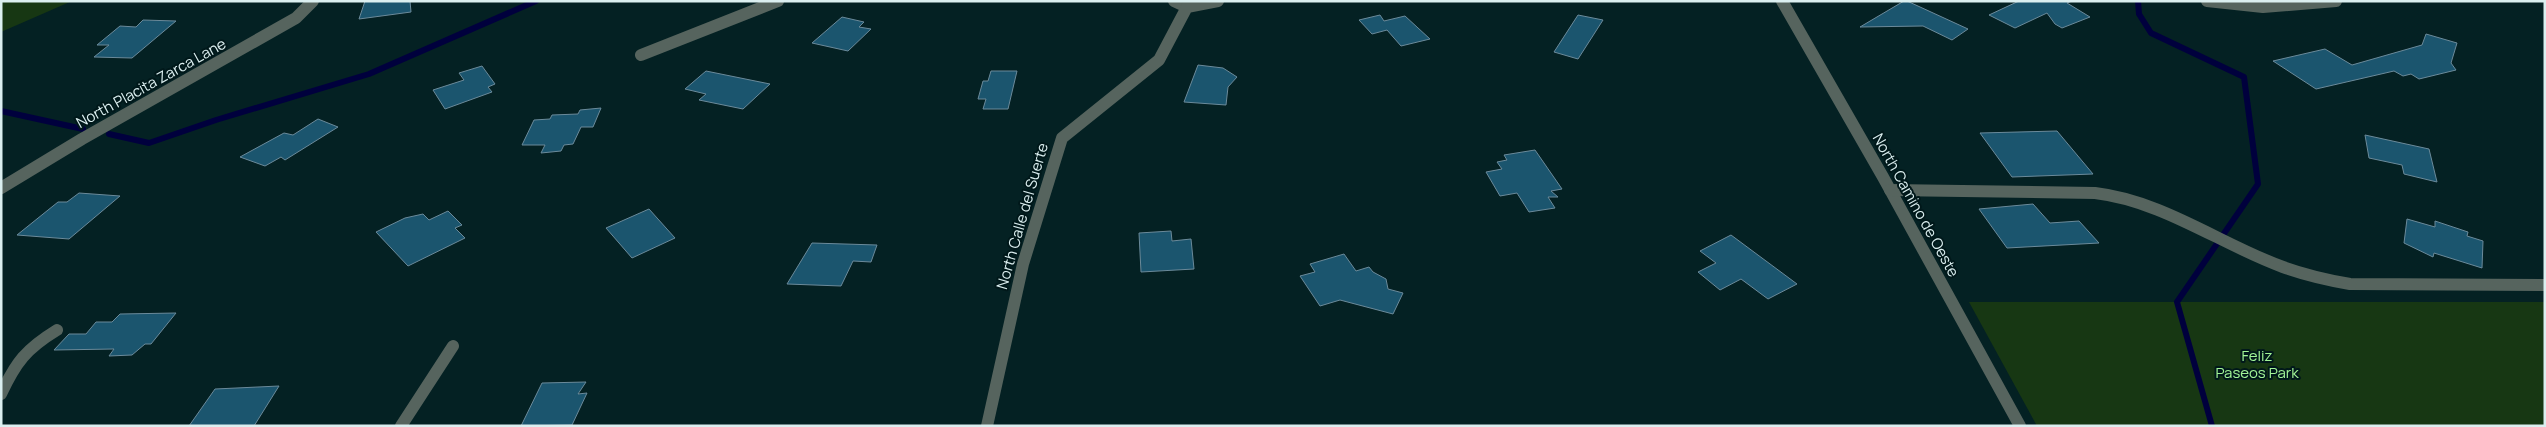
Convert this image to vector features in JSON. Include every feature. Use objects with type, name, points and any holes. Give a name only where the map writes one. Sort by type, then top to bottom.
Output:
[{"type":"street","name":"North Placita Zarca Lane","points":[[1,188],[82,139],[296,18],[313,1]]},
{"type":"street","points":[[641,54],[778,1]]},
{"type":"street","points":[[1174,1],[1187,7],[1218,1]]},
{"type":"street","name":"North Camino de Oeste","points":[[1782,1],[1890,190],[2020,426]]},
{"type":"street","points":[[2207,1],[2263,7],[2336,1]]},
{"type":"street","name":"North Calle del Suerte","points":[[987,426],[1022,264],[1062,138],[1159,60],[1187,7]]},
{"type":"street","points":[[1890,190],[2067,192],[2119,196],[2188,223],[2282,267],[2320,279],[2350,284],[2545,285]]},
{"type":"street","points":[[1,394],[13,367],[27,347],[57,330]]},
{"type":"street","points":[[401,426],[453,346]]},
{"type":"green space","points":[[1,1],[72,1],[1,32]]},
{"type":"green space","name":"Feliz Paseos Park","points":[[1969,302],[2545,302],[2545,426],[2037,426]]},
{"type":"building","points":[[365,1],[410,1],[411,12],[359,19]]},
{"type":"building","points":[[1904,1],[1968,29],[1952,40],[1923,26],[1860,27]]},
{"type":"building","points":[[2019,1],[2072,1],[2067,3],[2090,17],[2062,28],[2055,24],[2047,13],[2015,28],[1989,15]]},
{"type":"building","points":[[1380,15],[1384,21],[1405,16],[1430,39],[1401,46],[1387,30],[1372,34],[1359,20]]},
{"type":"building","points":[[1578,15],[1603,20],[1578,59],[1554,52]]},
{"type":"building","points":[[842,17],[864,22],[859,27],[871,29],[848,51],[812,43]]},
{"type":"building","points":[[143,20],[176,21],[132,58],[94,57],[109,45],[97,45],[120,26],[136,27]]},
{"type":"building","points":[[2426,34],[2457,43],[2451,63],[2456,70],[2419,79],[2411,74],[2403,76],[2394,71],[2316,89],[2273,61],[2325,49],[2352,65],[2422,45]]},
{"type":"building","points":[[1198,65],[1223,68],[1237,77],[1228,87],[1226,105],[1184,102]]},
{"type":"building","points":[[482,66],[495,84],[488,87],[492,92],[445,109],[433,90],[464,80],[459,73]]},
{"type":"building","points":[[706,71],[770,84],[743,109],[699,100],[706,94],[685,89]]},
{"type":"building","points":[[991,71],[1017,71],[1008,109],[983,109],[986,99],[978,99],[983,81],[988,81]]},
{"type":"building","points":[[601,108],[593,127],[581,127],[573,144],[564,145],[561,151],[541,153],[545,145],[522,145],[534,120],[550,119],[552,115],[578,114],[580,110]]},
{"type":"building","points":[[318,119],[338,127],[285,160],[281,157],[265,166],[240,157],[284,133],[293,135]]},
{"type":"building","points":[[2057,131],[2093,174],[2012,177],[1980,133]]},
{"type":"building","points":[[2365,135],[2429,149],[2437,182],[2404,174],[2402,165],[2369,158]]},
{"type":"building","points":[[1535,150],[1562,189],[1551,191],[1558,197],[1548,197],[1555,208],[1529,212],[1517,193],[1500,196],[1486,172],[1502,169],[1497,162],[1507,160],[1504,155]]},
{"type":"building","points":[[79,193],[120,196],[69,239],[17,235],[58,202],[67,202]]},
{"type":"building","points":[[2033,204],[2050,223],[2079,221],[2099,243],[2007,248],[1979,209]]},
{"type":"building","points":[[649,209],[675,238],[632,258],[606,228]]},
{"type":"building","points":[[448,211],[462,225],[455,228],[465,238],[408,266],[376,232],[405,218],[423,214],[429,220]]},
{"type":"building","points":[[2407,219],[2435,227],[2435,221],[2468,232],[2467,236],[2483,241],[2482,268],[2434,253],[2433,257],[2404,243]]},
{"type":"building","points":[[1171,231],[1172,241],[1191,239],[1194,269],[1141,272],[1139,233]]},
{"type":"building","points":[[1731,235],[1797,284],[1768,299],[1741,279],[1720,290],[1698,272],[1716,263],[1700,251]]},
{"type":"building","points":[[812,243],[877,245],[871,262],[853,261],[841,286],[787,284]]},
{"type":"building","points":[[1344,254],[1356,271],[1369,267],[1373,272],[1386,279],[1388,289],[1403,293],[1393,314],[1340,300],[1320,306],[1300,276],[1315,272],[1310,264]]},
{"type":"building","points":[[176,313],[151,344],[145,344],[132,355],[109,356],[114,349],[54,350],[69,334],[86,334],[96,322],[112,322],[120,314]]},
{"type":"building","points":[[586,382],[578,394],[587,393],[572,425],[521,426],[542,383]]},
{"type":"building","points":[[279,386],[254,426],[189,426],[215,389]]},
{"type":"waterway","points":[[109,134],[149,143],[216,120],[369,74],[536,1]]},
{"type":"waterway","points":[[2138,1],[2139,14],[2151,33],[2244,77],[2258,184],[2177,302],[2212,426]]},
{"type":"waterway","points":[[1,111],[83,129]]}]
